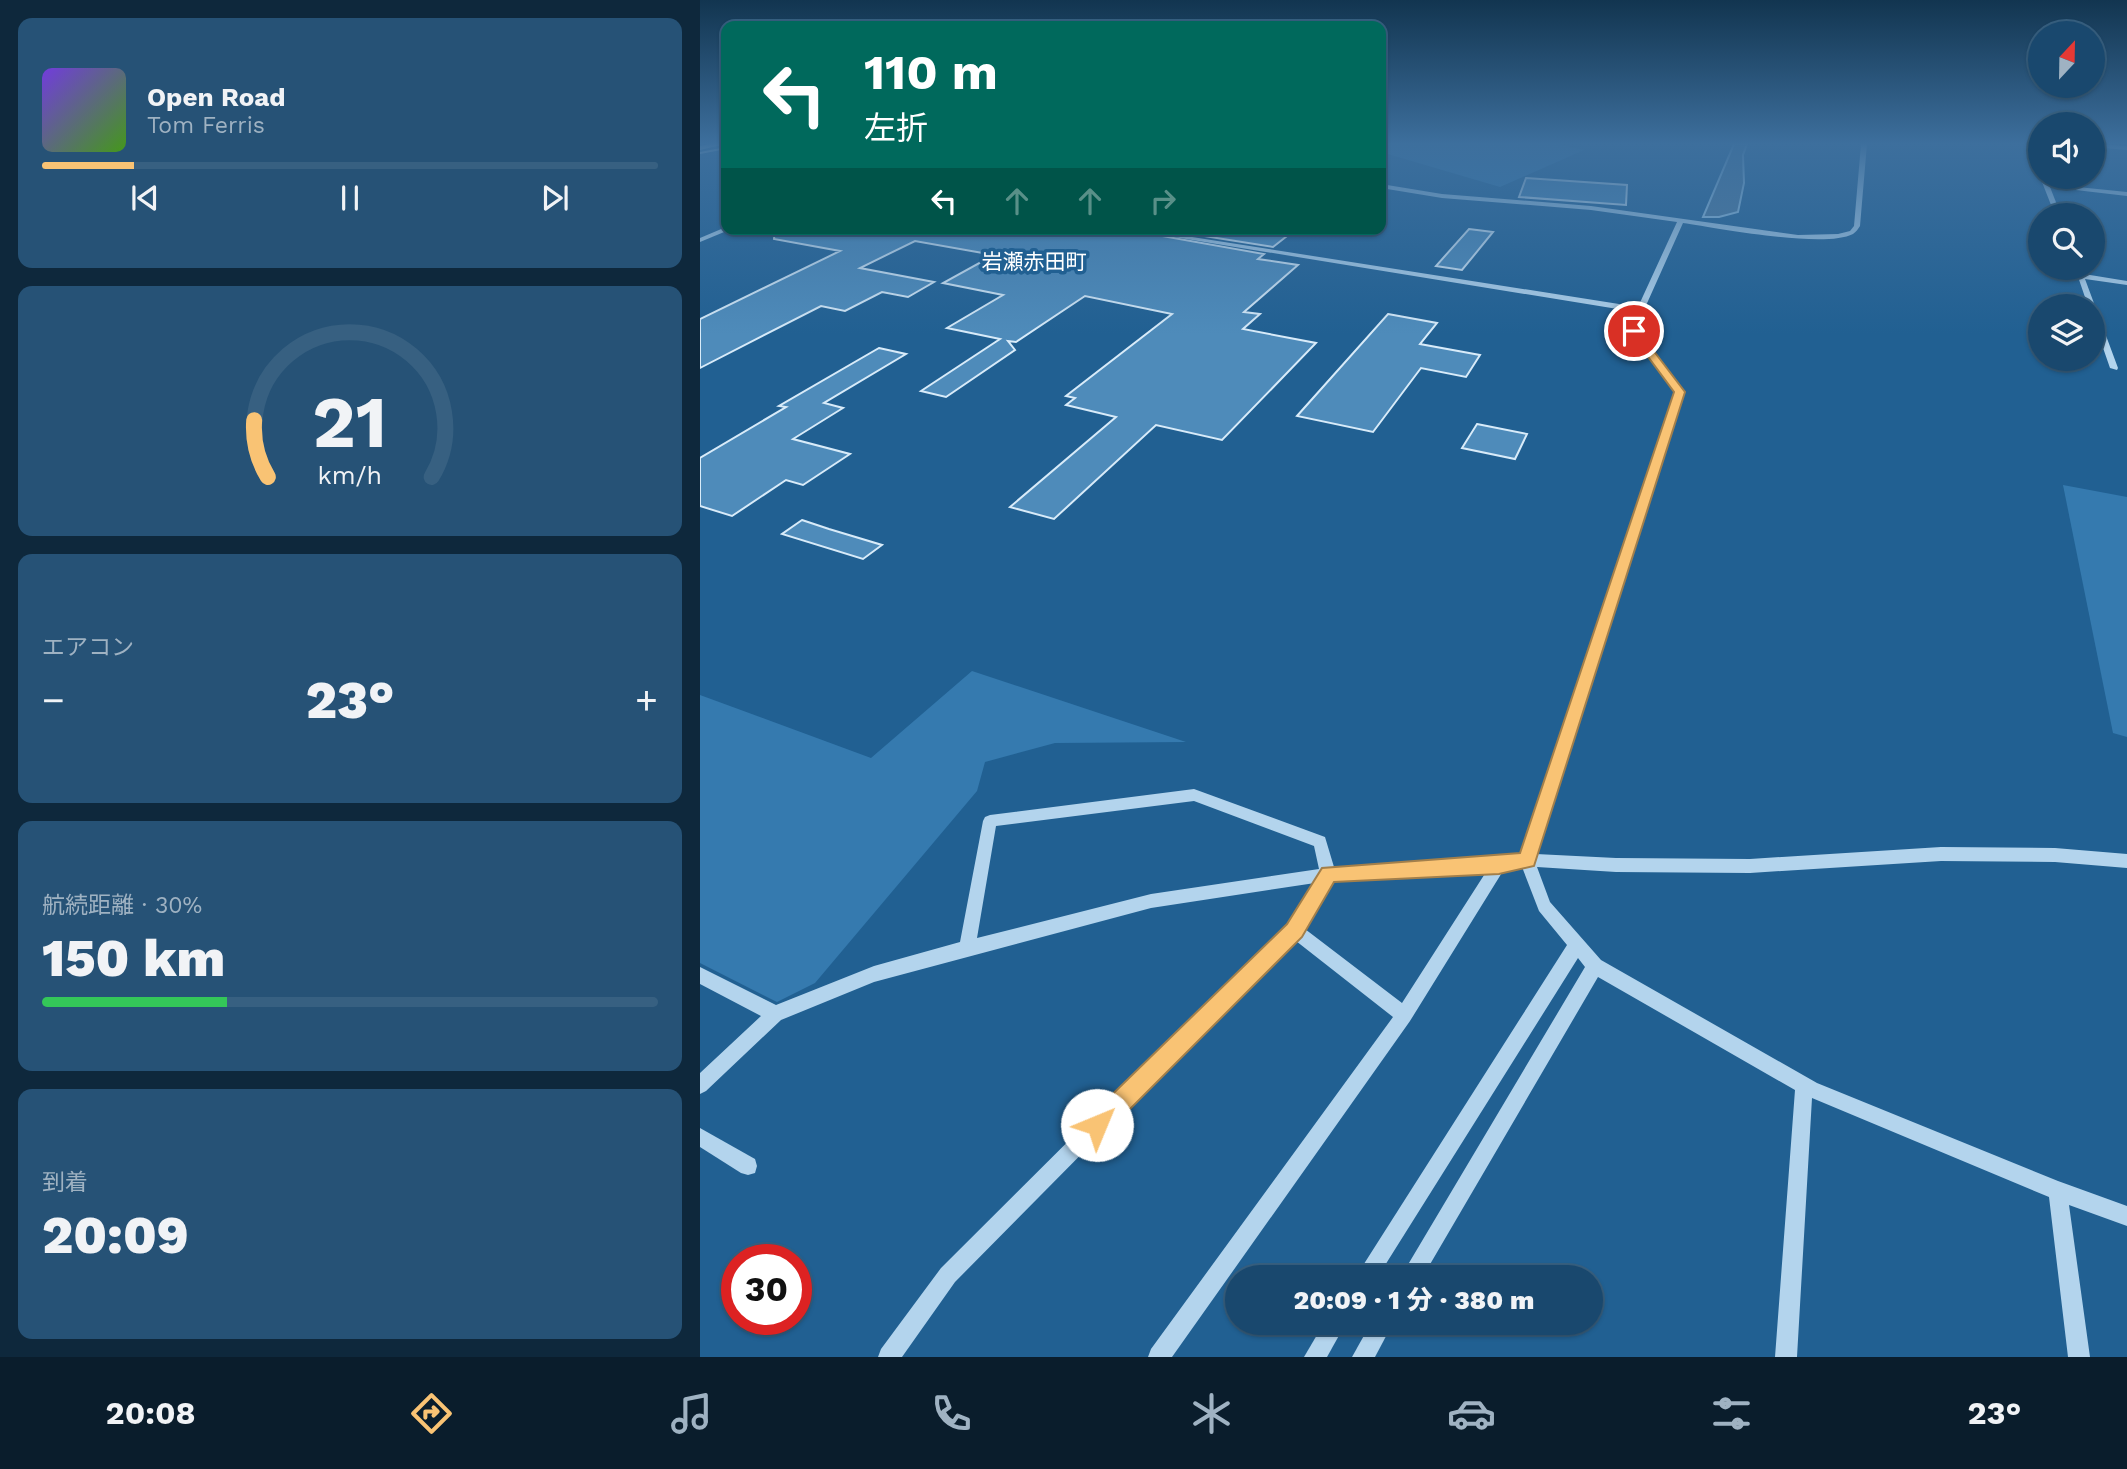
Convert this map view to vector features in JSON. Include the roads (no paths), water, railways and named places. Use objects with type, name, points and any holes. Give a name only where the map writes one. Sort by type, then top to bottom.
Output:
[{"type":"street","points":[[1582,207],[1798,237],[1828,237],[1852,232],[1857,226],[1859,207]]},
{"type":"street","points":[[1681,220],[1640,310],[1634,331],[1679,392],[1527,860],[1544,906],[1595,966],[1804,1085],[2058,1191],[2127,1216]]},
{"type":"street","points":[[700,240],[721,231]]},
{"type":"street","points":[[1166,235],[1640,310]]},
{"type":"street","points":[[2105,280],[2127,283]]},
{"type":"street","points":[[2105,344],[2113,368]]},
{"type":"street","points":[[889,1357],[948,1275],[1295,930],[1328,874],[1320,842],[1194,795],[990,821],[967,948]]},
{"type":"street","points":[[700,1085],[775,1014],[874,974],[1151,901],[1328,874],[1499,865],[1527,860],[1616,865],[1750,866],[1941,854],[2055,855],[2127,861]]},
{"type":"street","points":[[1159,1357],[1404,1015],[1499,865]]},
{"type":"street","points":[[1295,930],[1404,1015]]},
{"type":"street","points":[[1373,1265],[1577,944]]},
{"type":"street","points":[[1418,1265],[1595,966]]},
{"type":"street","points":[[700,975],[775,1014]]},
{"type":"street","points":[[1786,1357],[1804,1085]]},
{"type":"street","points":[[700,1138],[748,1166]]},
{"type":"street","points":[[2058,1191],[2079,1357]]},
{"type":"street","points":[[1315,1357],[1329,1335]]},
{"type":"street","points":[[1363,1357],[1376,1335]]},
{"type":"district","name":"岩瀬赤田町","points":[[1034,261]]}]
